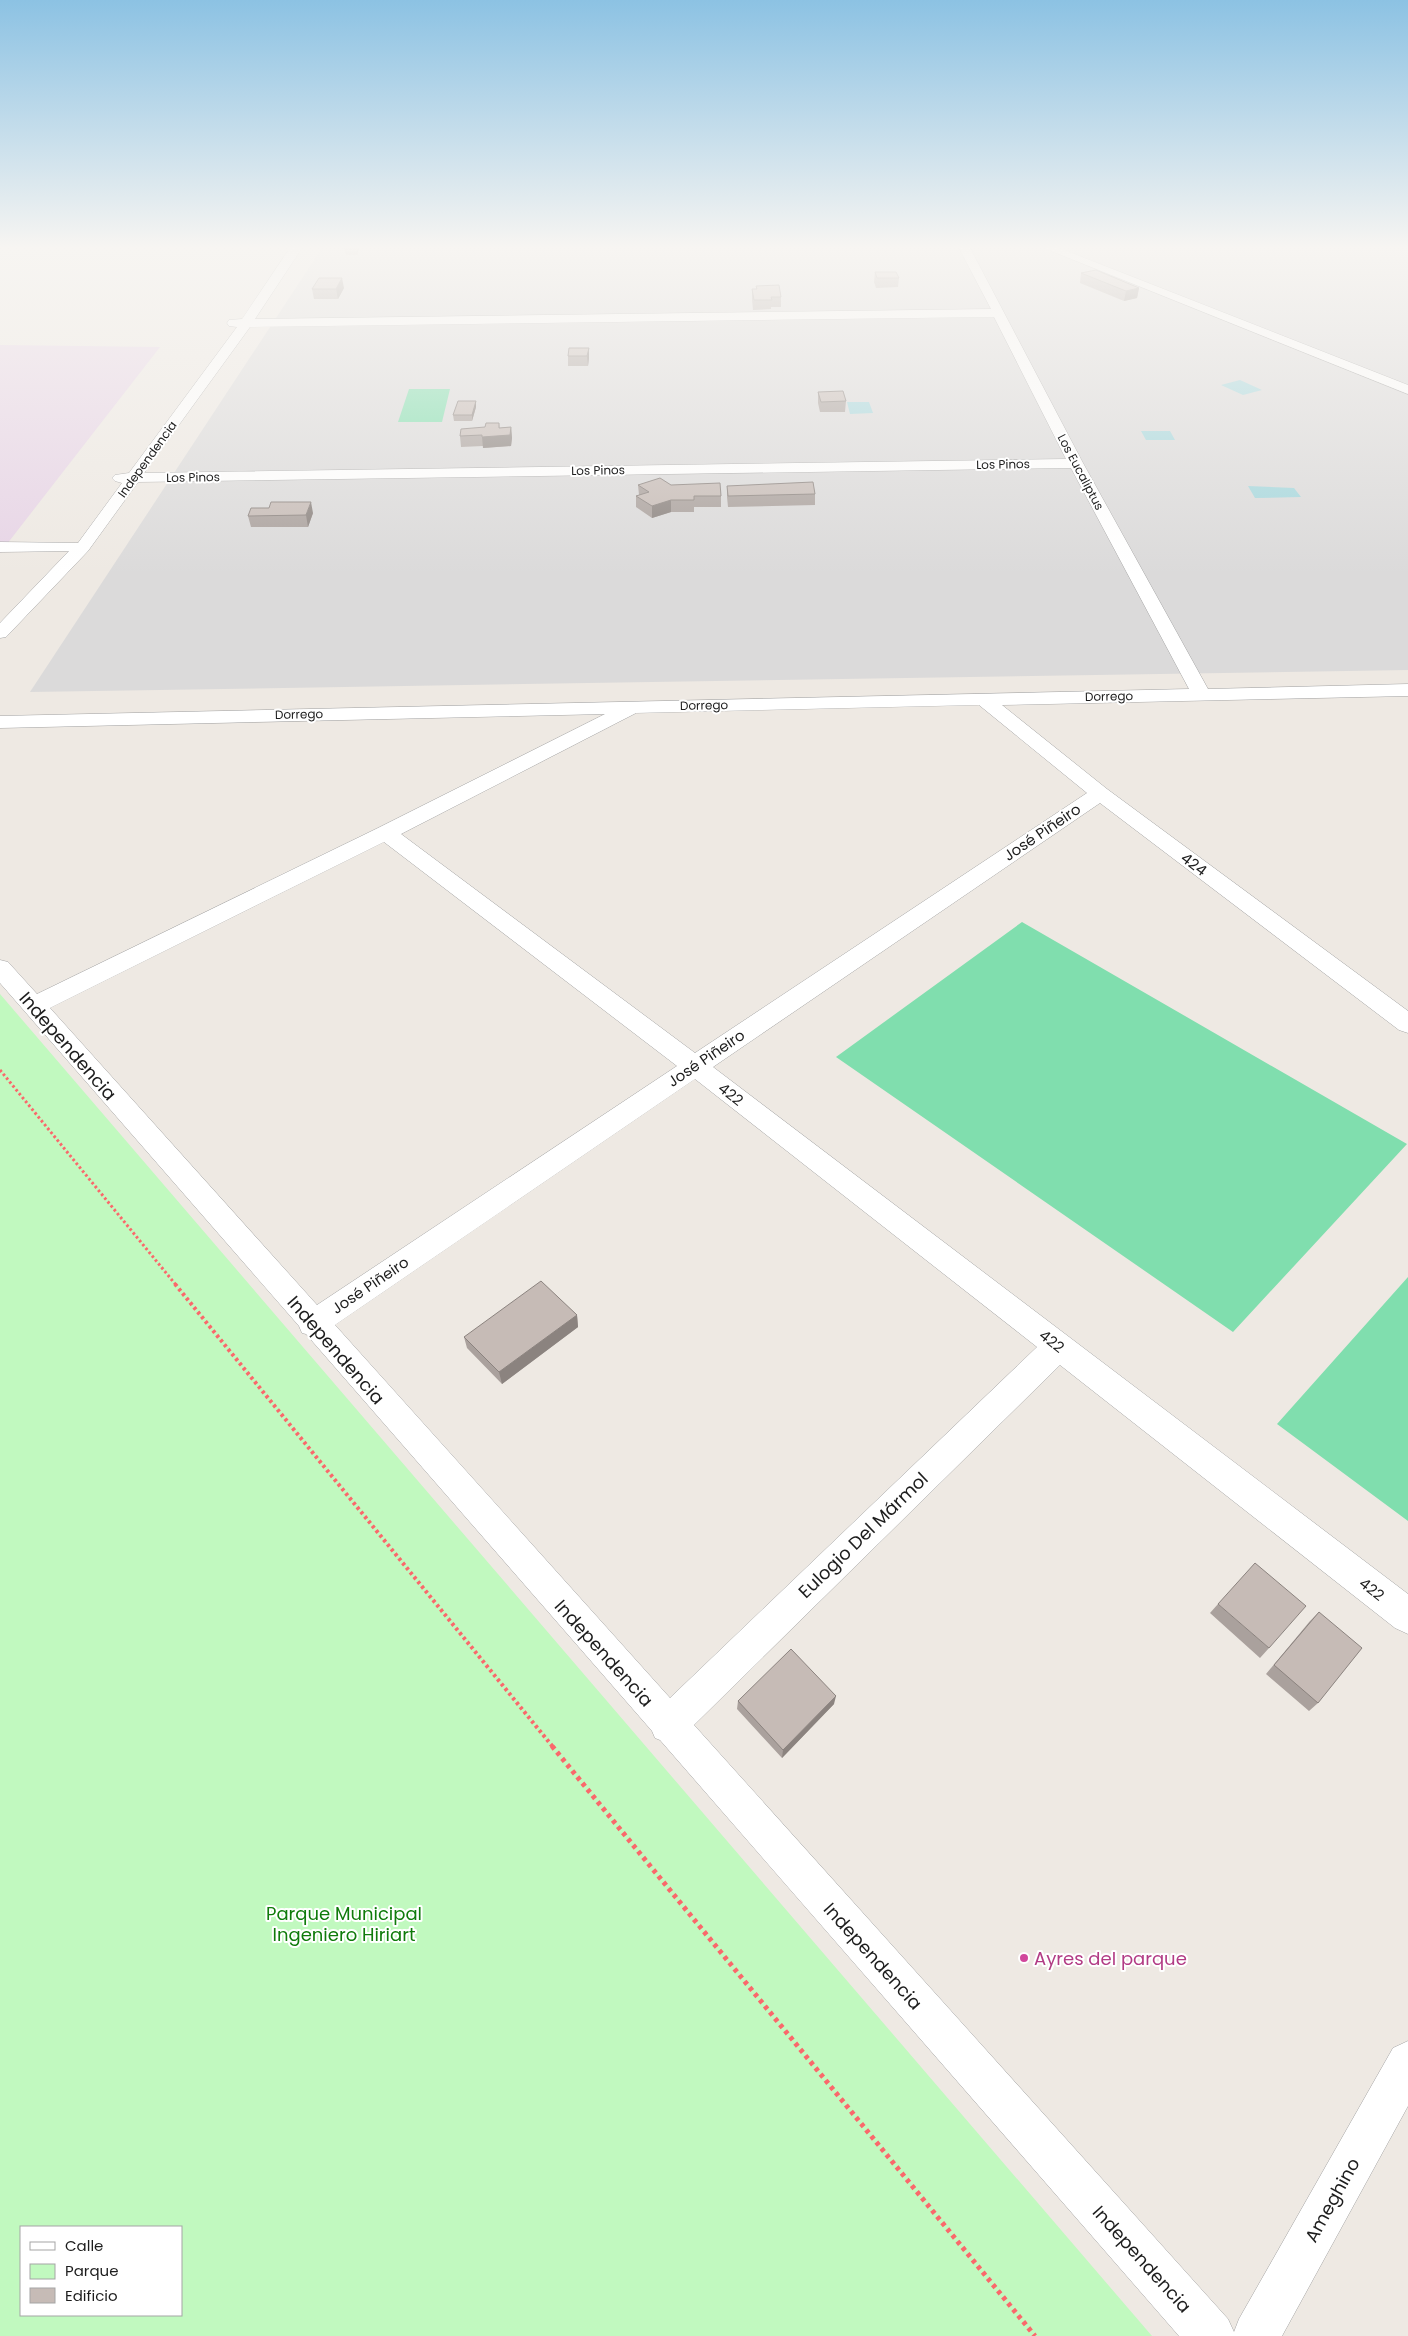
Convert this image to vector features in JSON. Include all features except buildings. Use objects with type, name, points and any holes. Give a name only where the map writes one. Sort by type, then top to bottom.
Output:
[{"type":"street","name":"Independencia","points":[[0,632],[73,547],[127,478],[214,357]]},
{"type":"street","name":"Los Eucaliptus","points":[[1021,357],[1076,463],[1201,694]]},
{"type":"street","points":[[1325,357],[1408,390]]},
{"type":"street","name":"Los Pinos","points":[[127,478],[1076,463]]},
{"type":"street","points":[[0,547],[73,547]]},
{"type":"street","name":"Independencia","points":[[33,578],[73,547]]},
{"type":"street","name":"Dorrego","points":[[0,722],[635,706],[1408,690]]},
{"type":"street","name":"424","points":[[983,699],[1100,793],[1408,1024]]},
{"type":"street","points":[[33,1006],[386,832],[635,706]]},
{"type":"street","name":"José Piñeiro","points":[[313,1324],[1100,793]]},
{"type":"street","name":"422","points":[[386,832],[695,1066],[1408,1616]]},
{"type":"street","name":"Independencia","points":[[0,968],[313,1324],[1211,2336]]},
{"type":"street","name":"Eulogio Del Mármol","points":[[668,1725],[1059,1346]]},
{"type":"street","name":"Ameghino","points":[[1256,2336],[1408,2063]]},
{"type":"path","points":[[0,1070],[1035,2336]]},
{"type":"shaded area","points":[[0,357],[152,357],[0,553]]},
{"type":"shaded area","points":[[250,357],[1408,357],[1408,670],[30,692]]},
{"type":"green space","points":[[409,389],[450,389],[442,422],[398,422]]},
{"type":"green space","points":[[1022,922],[1407,1144],[1233,1332],[836,1057]]},
{"type":"green space","name":"Parque Municipal Ingeniero Hiriart","points":[[0,994],[1152,2336],[0,2336]]},
{"type":"green space","points":[[1408,1277],[1408,1521],[1277,1424]]},
{"type":"water","points":[[1240,380],[1262,390],[1243,395],[1221,385]]},
{"type":"water","points":[[847,402],[869,402],[873,413],[850,414]]},
{"type":"water","points":[[1141,431],[1170,431],[1175,440],[1146,440]]},
{"type":"water","points":[[1248,486],[1294,488],[1301,497],[1255,498]]},
{"type":"place","name":"Ayres del parque","points":[[1024,1958]]}]
